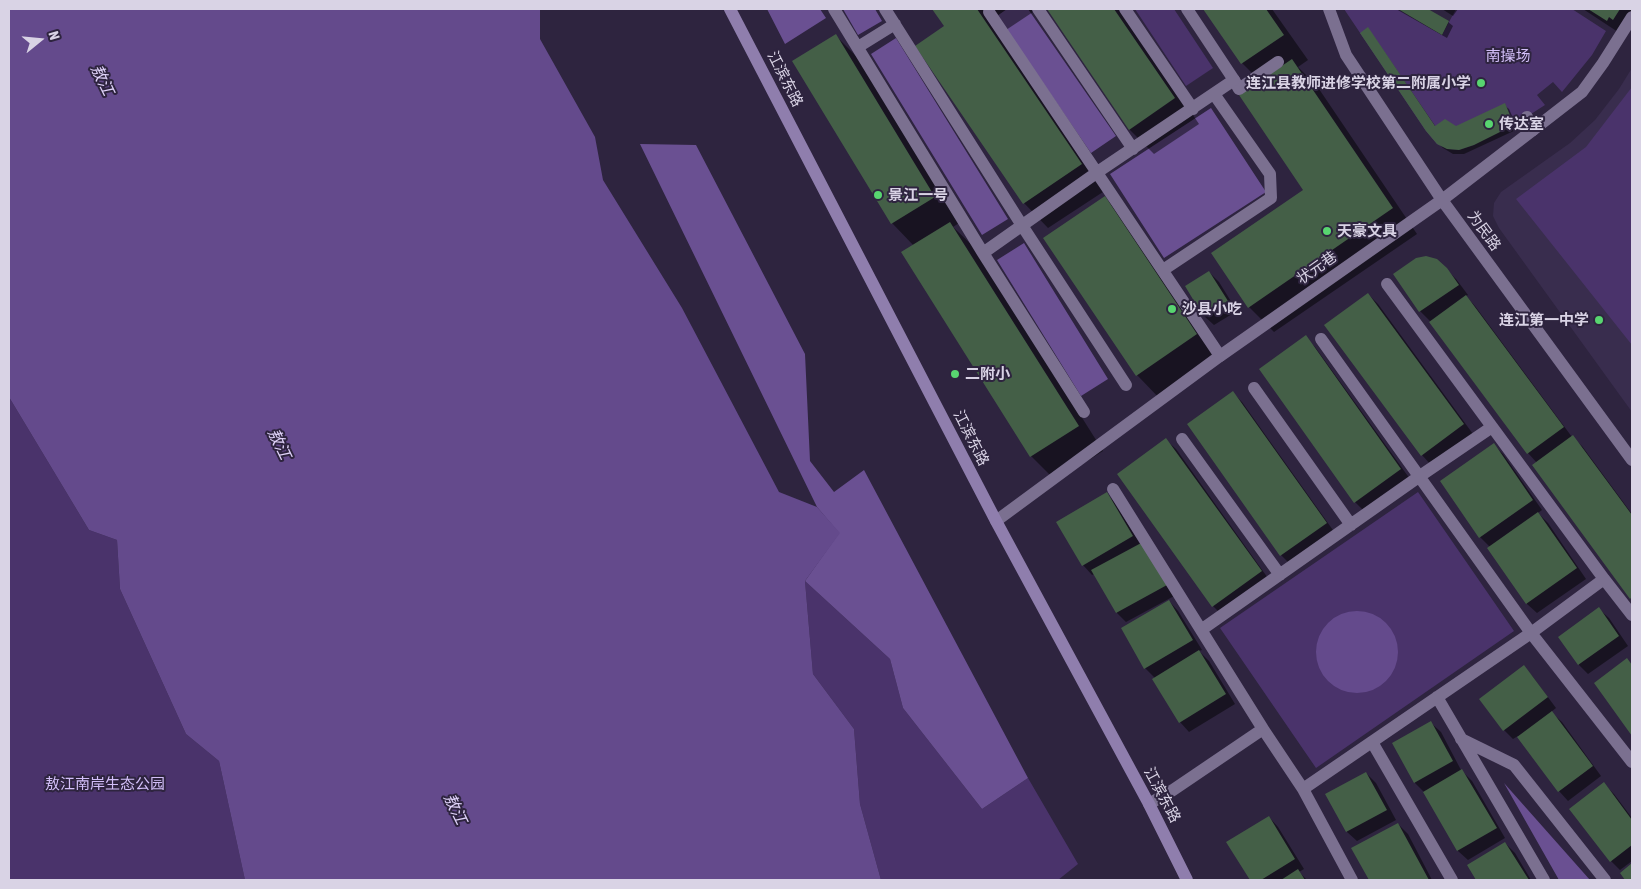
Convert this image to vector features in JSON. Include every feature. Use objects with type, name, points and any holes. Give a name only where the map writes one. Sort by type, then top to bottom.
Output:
[{"type":"main road","name":"江滨东路","points":[[730,9],[996,521],[1188,880]]},
{"type":"street","points":[[834,9],[1084,412]]},
{"type":"street","points":[[885,9],[1126,385]]},
{"type":"street","points":[[1038,9],[1133,149]]},
{"type":"street","points":[[1125,9],[1193,109]]},
{"type":"street","points":[[1187,9],[1239,89],[1278,62]]},
{"type":"street","name":"为民路","points":[[1329,9],[1346,55],[1442,200],[1632,460]]},
{"type":"street","points":[[989,12],[1220,356]]},
{"type":"street","name":"状元巷","points":[[996,521],[1220,356],[1442,200],[1582,92],[1604,63],[1632,17]]},
{"type":"street","points":[[858,47],[895,24]]},
{"type":"street","points":[[984,253],[1234,80]]},
{"type":"street","points":[[1163,270],[1272,198],[1270,174],[1214,94]]},
{"type":"street","points":[[1527,117],[1534,130]]},
{"type":"street","points":[[1386,284],[1632,615]]},
{"type":"street","points":[[1320,338],[1531,633],[1632,762]]},
{"type":"street","points":[[1254,388],[1351,524]]},
{"type":"street","points":[[1201,630],[1492,427]]},
{"type":"street","points":[[1182,439],[1280,575]]},
{"type":"street","points":[[1113,489],[1263,729],[1303,789],[1352,880]]},
{"type":"street","points":[[1303,789],[1531,633],[1604,579]]},
{"type":"street","points":[[1437,697],[1544,880]]},
{"type":"street","points":[[1149,804],[1263,729]]},
{"type":"street","points":[[1461,739],[1514,765],[1606,880]]},
{"type":"street","points":[[1372,742],[1452,880]]},
{"type":"shaded area","points":[[767,9],[820,9],[826,18],[785,44]]},
{"type":"shaded area","points":[[843,9],[875,9],[882,21],[858,35]]},
{"type":"shaded area","points":[[1007,9],[1028,9],[1116,136],[1091,153],[997,16]]},
{"type":"shaded area","points":[[896,38],[1008,219],[982,235],[871,54]]},
{"type":"shaded area","name":"连江第一中学","points":[[1632,68],[1632,412],[1499,228],[1493,216],[1494,203],[1501,192],[1570,143],[1595,120],[1619,89]]},
{"type":"shaded area","points":[[1211,108],[1266,192],[1164,258],[1110,174]]},
{"type":"shaded area","points":[[640,144],[696,145],[805,354],[810,461],[834,492],[864,470],[1028,778],[982,809],[903,708],[890,659],[805,581],[839,533],[817,507]]},
{"type":"shaded area","points":[[1024,243],[1108,379],[1081,396],[997,260]]},
{"type":"shaded area","points":[[1504,783],[1590,880],[1559,880]]},
{"type":"green space","points":[[1135,9],[1174,9],[1213,68],[1186,86]]},
{"type":"green space","name":"南操场","points":[[1344,9],[1398,9],[1442,35],[1456,9],[1572,9],[1606,31],[1592,55],[1562,92],[1553,82],[1537,95],[1545,105],[1514,125],[1505,104],[1474,145],[1459,150],[1447,149],[1437,144],[1426,131]]},
{"type":"green space","points":[[1632,87],[1632,345],[1516,199],[1586,147]]},
{"type":"green space","name":"敖江南岸生态公园","points":[[9,397],[89,530],[117,540],[120,589],[186,734],[219,761],[245,880],[9,880]]},
{"type":"green space","points":[[1418,492],[1514,631],[1316,768],[1220,628]]},
{"type":"green space","points":[[805,581],[890,659],[903,708],[982,809],[1028,778],[1078,864],[1058,880],[881,880],[860,804],[854,729],[813,674]]},
{"type":"water","name":"敖江","points":[[9,9],[540,9],[540,39],[595,137],[603,180],[682,308],[779,492],[817,507],[840,533],[805,581],[813,674],[854,729],[860,804],[881,880],[245,880],[219,761],[186,734],[120,589],[117,540],[89,530],[9,397]]},
{"type":"water","points":[[1357,611],[1373,614],[1386,623],[1395,636],[1398,652],[1395,668],[1386,681],[1373,690],[1357,693],[1341,690],[1328,681],[1319,668],[1316,652],[1319,636],[1328,623],[1341,614]]},
{"type":"building","points":[[932,9],[977,9],[1082,164],[1023,204],[915,46],[944,26]]},
{"type":"building","points":[[1047,9],[1114,9],[1175,98],[1129,130]]},
{"type":"building","points":[[1203,9],[1266,9],[1284,35],[1241,64]]},
{"type":"building","points":[[1398,9],[1428,9],[1449,21],[1442,35]]},
{"type":"building","points":[[1588,9],[1620,9],[1613,20],[1609,17],[1607,21]]},
{"type":"building","points":[[1368,27],[1435,126],[1445,119],[1456,126],[1505,103],[1514,125],[1474,145],[1459,150],[1447,149],[1437,144],[1426,131],[1360,33]]},
{"type":"building","points":[[836,34],[935,197],[891,224],[792,61]]},
{"type":"building","points":[[1292,59],[1393,208],[1248,308],[1211,253],[1303,190],[1239,95]]},
{"type":"building","points":[[1105,196],[1197,334],[1136,376],[1043,238]]},
{"type":"building","points":[[950,222],[1079,426],[1030,457],[901,252]]},
{"type":"building","points":[[1426,256],[1437,259],[1447,268],[1459,285],[1419,312],[1393,274],[1416,258]]},
{"type":"building","points":[[1209,271],[1228,301],[1203,316],[1185,286]]},
{"type":"building","points":[[1368,293],[1464,424],[1421,456],[1324,325]]},
{"type":"building","points":[[1466,295],[1564,427],[1527,454],[1429,322]]},
{"type":"building","points":[[1306,335],[1401,469],[1354,503],[1259,369]]},
{"type":"building","points":[[1233,391],[1327,523],[1280,556],[1187,424]]},
{"type":"building","points":[[1573,435],[1632,515],[1632,597],[1630,599],[1532,465]]},
{"type":"building","points":[[1166,438],[1262,571],[1212,607],[1117,474]]},
{"type":"building","points":[[1494,443],[1533,500],[1479,538],[1440,481]]},
{"type":"building","points":[[1107,492],[1133,536],[1082,566],[1056,522]]},
{"type":"building","points":[[1538,512],[1577,568],[1526,604],[1487,548]]},
{"type":"building","points":[[1143,542],[1167,585],[1116,613],[1091,570]]},
{"type":"building","points":[[1169,600],[1193,640],[1144,669],[1121,628]]},
{"type":"building","points":[[1599,607],[1619,636],[1578,665],[1558,637]]},
{"type":"building","points":[[1199,650],[1226,694],[1179,723],[1152,679]]},
{"type":"building","points":[[1627,658],[1632,665],[1632,736],[1594,683]]},
{"type":"building","points":[[1524,665],[1548,697],[1503,731],[1479,699]]},
{"type":"building","points":[[1552,711],[1593,766],[1558,792],[1517,737]]},
{"type":"building","points":[[1431,721],[1453,761],[1414,783],[1392,743]]},
{"type":"building","points":[[1462,769],[1497,828],[1457,851],[1423,792]]},
{"type":"building","points":[[1366,772],[1387,810],[1346,832],[1325,794]]},
{"type":"building","points":[[1604,782],[1632,820],[1632,845],[1610,862],[1569,809]]},
{"type":"building","points":[[1269,816],[1295,859],[1261,880],[1250,880],[1226,842]]},
{"type":"building","points":[[1398,823],[1429,880],[1369,880],[1351,848]]},
{"type":"building","points":[[1505,842],[1529,880],[1476,880],[1467,865]]},
{"type":"building","points":[[1632,863],[1632,880],[1625,880],[1620,873]]},
{"type":"building","points":[[1298,869],[1305,880],[1281,880]]},
{"type":"place","name":"连江县教师进修学校第二附属小学","points":[[1481,83]]},
{"type":"place","name":"传达室","points":[[1489,124]]},
{"type":"place","name":"景江一号","points":[[878,195]]},
{"type":"place","name":"天豪文具","points":[[1327,231]]},
{"type":"place","name":"沙县小吃","points":[[1172,309]]},
{"type":"place","name":"连江第一中学","points":[[1599,320]]},
{"type":"place","name":"二附小","points":[[955,374]]}]
